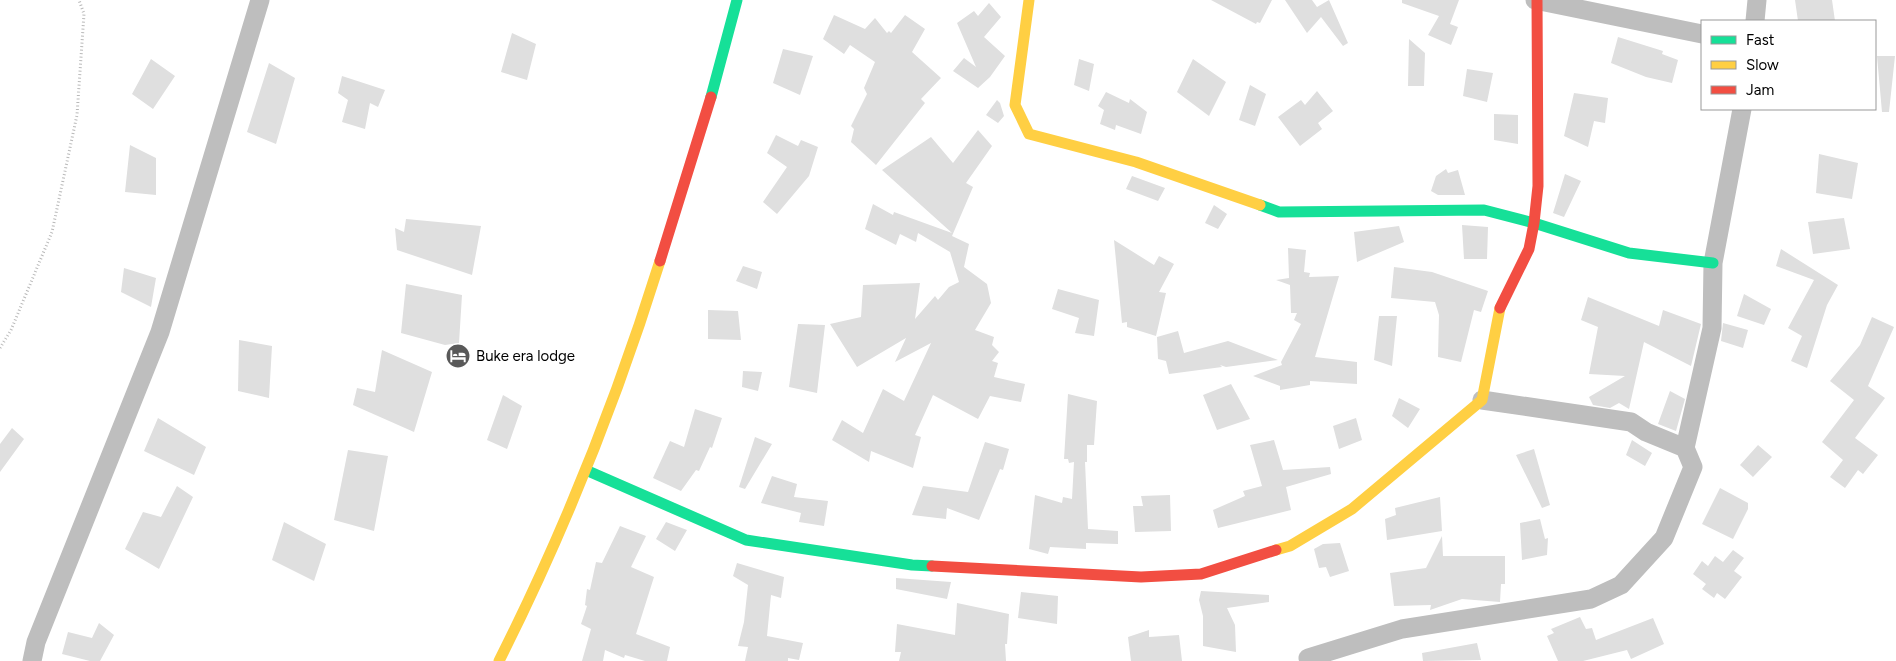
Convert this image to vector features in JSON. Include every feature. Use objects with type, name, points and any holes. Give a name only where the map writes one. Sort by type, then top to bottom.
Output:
[{"type":"main road","points":[[499,661],[520,622],[588,471],[651,294],[728,39],[737,0]]},
{"type":"main road","points":[[1029,0],[1015,106],[1029,134],[1136,162],[1279,212],[1484,210],[1534,223],[1629,253],[1713,263]]},
{"type":"main road","points":[[588,471],[746,540],[912,565],[1141,577],[1201,574],[1290,546],[1352,509],[1482,400],[1500,306],[1529,249],[1534,223],[1538,186],[1536,0]]},
{"type":"street","points":[[32,661],[36,642],[160,332],[260,0]]},
{"type":"street","points":[[1536,0],[1701,34]]},
{"type":"street","points":[[1755,20],[1756,0]]},
{"type":"street","points":[[1308,658],[1402,629],[1591,600],[1621,586],[1664,538],[1693,467],[1685,448],[1712,328],[1713,263],[1742,110]]},
{"type":"street","points":[[1482,400],[1631,422],[1646,432],[1685,448]]},
{"type":"path","points":[[0,348],[11,330],[52,232],[77,115],[84,14],[80,0]]},
{"type":"building","points":[[1211,0],[1272,0],[1260,23],[1257,22],[1256,24]]},
{"type":"building","points":[[1285,0],[1312,0],[1317,7],[1329,0],[1348,43],[1343,46],[1321,17],[1307,33]]},
{"type":"building","points":[[1402,0],[1459,0],[1450,24],[1458,27],[1451,45],[1428,35],[1439,16],[1402,3]]},
{"type":"building","points":[[1795,0],[1832,0],[1835,20],[1798,20]]},
{"type":"building","points":[[989,3],[1001,17],[984,37],[1005,56],[990,77],[978,88],[953,71],[964,58],[976,67],[957,23],[974,11],[978,16]]},
{"type":"building","points":[[834,15],[865,29],[875,18],[887,33],[889,31],[891,33],[905,15],[925,29],[912,52],[941,78],[921,99],[925,103],[876,165],[851,142],[854,129],[851,126],[867,94],[864,88],[875,62],[850,45],[844,54],[823,39]]},
{"type":"building","points":[[512,33],[536,44],[527,80],[501,72]]},
{"type":"building","points":[[1618,37],[1663,51],[1662,54],[1678,60],[1672,83],[1646,77],[1611,63]]},
{"type":"building","points":[[1409,39],[1425,53],[1424,86],[1408,86]]},
{"type":"building","points":[[783,49],[813,56],[800,95],[773,83]]},
{"type":"building","points":[[1877,56],[1895,56],[1889,112],[1882,112]]},
{"type":"building","points":[[151,59],[175,76],[153,109],[132,94]]},
{"type":"building","points":[[1079,59],[1094,64],[1089,91],[1074,85]]},
{"type":"building","points":[[1193,59],[1226,82],[1209,116],[1177,92]]},
{"type":"building","points":[[269,63],[295,78],[276,144],[247,132]]},
{"type":"building","points":[[1467,69],[1493,73],[1487,102],[1463,96]]},
{"type":"building","points":[[342,76],[385,90],[378,107],[370,103],[365,129],[342,122],[348,100],[338,93]]},
{"type":"building","points":[[1250,85],[1266,94],[1255,126],[1239,120]]},
{"type":"building","points":[[1317,91],[1333,111],[1318,123],[1322,129],[1300,146],[1278,117],[1301,100],[1305,105]]},
{"type":"building","points":[[1106,92],[1129,103],[1130,99],[1147,112],[1141,134],[1116,125],[1115,130],[1100,124],[1104,110],[1098,106]]},
{"type":"building","points":[[1574,93],[1608,98],[1605,123],[1594,121],[1588,147],[1564,136]]},
{"type":"building","points":[[997,100],[1000,103],[1004,116],[998,123],[986,115]]},
{"type":"building","points":[[1494,114],[1518,115],[1518,144],[1494,140]]},
{"type":"building","points":[[978,130],[992,146],[966,183],[973,187],[952,236],[969,244],[964,267],[987,284],[991,303],[975,330],[994,337],[992,345],[999,352],[992,361],[998,363],[994,377],[1025,384],[1021,402],[990,396],[978,419],[933,395],[915,435],[921,437],[913,468],[871,451],[869,462],[832,440],[842,420],[863,433],[883,389],[904,401],[931,343],[895,362],[906,338],[857,367],[830,324],[861,317],[863,285],[920,283],[915,319],[935,296],[938,300],[949,287],[959,282],[950,252],[918,233],[916,242],[900,234],[896,245],[865,229],[873,204],[893,215],[894,212],[952,233],[882,170],[931,137],[953,163]]},
{"type":"building","points":[[776,135],[798,146],[801,140],[818,147],[809,176],[777,214],[763,202],[787,167],[767,153]]},
{"type":"building","points":[[130,145],[156,158],[156,195],[125,192]]},
{"type":"building","points":[[1819,154],[1858,163],[1852,199],[1816,193]]},
{"type":"building","points":[[1446,169],[1448,173],[1458,170],[1465,195],[1438,195],[1431,191],[1436,176]]},
{"type":"building","points":[[1565,174],[1581,181],[1564,217],[1553,213]]},
{"type":"building","points":[[1132,176],[1165,188],[1158,201],[1126,189]]},
{"type":"building","points":[[1214,205],[1227,214],[1218,229],[1205,223]]},
{"type":"building","points":[[1844,218],[1850,249],[1813,254],[1808,222]]},
{"type":"building","points":[[406,219],[481,226],[472,275],[397,250],[395,228],[404,232]]},
{"type":"building","points":[[1462,225],[1488,227],[1487,259],[1464,259]]},
{"type":"building","points":[[1399,226],[1404,242],[1357,262],[1354,232]]},
{"type":"building","points":[[1114,240],[1154,265],[1159,256],[1174,264],[1159,292],[1166,293],[1156,336],[1127,327],[1127,322],[1122,323]]},
{"type":"building","points":[[1288,248],[1306,250],[1304,272],[1310,273],[1309,277],[1339,276],[1315,357],[1357,362],[1357,384],[1310,381],[1310,385],[1280,390],[1280,386],[1253,376],[1282,365],[1281,362],[1301,324],[1294,320],[1297,313],[1291,313],[1290,285],[1276,280],[1289,278]]},
{"type":"building","points":[[1781,249],[1838,285],[1827,305],[1807,368],[1791,361],[1802,336],[1788,328],[1814,280],[1776,266]]},
{"type":"building","points":[[743,266],[762,272],[757,289],[736,281]]},
{"type":"building","points":[[1394,267],[1432,272],[1488,291],[1481,312],[1474,310],[1461,362],[1438,357],[1439,315],[1435,302],[1391,298]]},
{"type":"building","points":[[124,268],[156,278],[151,307],[121,292]]},
{"type":"building","points":[[406,284],[462,295],[459,343],[445,345],[401,333]]},
{"type":"building","points":[[1058,289],[1099,300],[1094,336],[1075,333],[1079,318],[1052,309]]},
{"type":"building","points":[[1744,294],[1771,309],[1764,325],[1737,316]]},
{"type":"building","points":[[1588,297],[1659,326],[1663,310],[1701,324],[1691,366],[1644,342],[1629,409],[1619,403],[1610,408],[1593,405],[1589,397],[1625,376],[1589,374],[1598,327],[1581,320]]},
{"type":"building","points":[[708,310],[738,311],[741,340],[708,339]]},
{"type":"building","points":[[1379,316],[1397,316],[1392,366],[1374,360]]},
{"type":"building","points":[[1872,317],[1894,327],[1868,386],[1885,398],[1855,438],[1878,455],[1863,474],[1858,470],[1845,488],[1830,477],[1843,460],[1822,442],[1854,400],[1830,381],[1860,345]]},
{"type":"building","points":[[1723,323],[1748,330],[1743,348],[1721,341]]},
{"type":"building","points":[[798,324],[825,325],[817,393],[789,387]]},
{"type":"building","points":[[1178,331],[1184,353],[1228,341],[1278,360],[1226,367],[1220,365],[1222,367],[1169,374],[1166,361],[1158,359],[1157,337]]},
{"type":"building","points":[[239,340],[272,346],[269,398],[238,391]]},
{"type":"building","points":[[382,350],[432,372],[414,432],[353,405],[357,388],[375,392]]},
{"type":"building","points":[[743,371],[762,372],[758,391],[742,387]]},
{"type":"building","points":[[1231,384],[1250,419],[1217,430],[1203,395]]},
{"type":"building","points":[[1670,391],[1685,399],[1676,431],[1658,424]]},
{"type":"building","points":[[1068,394],[1097,401],[1094,445],[1087,445],[1087,462],[1085,462],[1088,529],[1118,531],[1118,544],[1086,543],[1086,549],[1050,547],[1048,554],[1029,549],[1035,495],[1062,503],[1063,497],[1072,499],[1074,462],[1069,463],[1068,459],[1064,459]]},
{"type":"building","points":[[503,395],[522,406],[507,449],[487,440]]},
{"type":"building","points":[[1399,398],[1420,409],[1408,428],[1392,416]]},
{"type":"building","points":[[695,409],[722,418],[712,448],[710,447],[699,471],[696,470],[681,491],[653,478],[670,441],[684,447]]},
{"type":"building","points":[[158,418],[206,447],[194,475],[144,451]]},
{"type":"building","points":[[1356,418],[1362,440],[1339,449],[1333,426]]},
{"type":"building","points":[[12,428],[24,439],[0,472],[0,444]]},
{"type":"building","points":[[755,437],[772,444],[745,489],[739,487]]},
{"type":"building","points":[[1274,440],[1283,470],[1330,467],[1331,474],[1286,487],[1291,510],[1218,528],[1213,510],[1245,496],[1243,491],[1262,486],[1250,445]]},
{"type":"building","points":[[1632,440],[1652,453],[1645,466],[1626,455]]},
{"type":"building","points":[[985,442],[1009,449],[1003,470],[1000,469],[979,520],[947,508],[946,519],[912,515],[923,486],[968,492]]},
{"type":"building","points":[[1758,445],[1772,457],[1753,477],[1740,465]]},
{"type":"building","points":[[1534,449],[1550,505],[1542,508],[1516,455]]},
{"type":"building","points":[[348,450],[388,456],[374,531],[334,520]]},
{"type":"building","points":[[772,476],[797,484],[794,497],[828,501],[824,526],[799,522],[801,513],[761,503]]},
{"type":"building","points":[[177,486],[193,497],[159,569],[125,549],[143,512],[161,517]]},
{"type":"building","points":[[1720,488],[1748,503],[1748,509],[1733,539],[1702,524]]},
{"type":"building","points":[[1170,495],[1171,531],[1135,532],[1133,506],[1143,506],[1141,496]]},
{"type":"building","points":[[1440,497],[1442,531],[1387,540],[1385,519],[1396,515],[1395,508]]},
{"type":"building","points":[[1540,519],[1545,539],[1548,538],[1547,555],[1522,560],[1520,523]]},
{"type":"building","points":[[284,522],[326,544],[314,581],[272,560]]},
{"type":"building","points":[[666,522],[687,530],[675,551],[656,539]]},
{"type":"building","points":[[620,526],[646,536],[631,567],[654,577],[636,634],[670,647],[667,661],[645,661],[625,655],[624,658],[605,650],[603,661],[582,661],[591,629],[581,624],[587,606],[585,605],[587,589],[590,590],[596,562],[602,563]]},
{"type":"building","points":[[1442,536],[1443,556],[1505,556],[1505,584],[1501,584],[1500,602],[1462,599],[1430,610],[1431,605],[1394,606],[1390,573],[1426,568]]},
{"type":"building","points":[[1340,543],[1349,571],[1330,577],[1326,567],[1319,568],[1314,549],[1323,544]]},
{"type":"building","points":[[1733,550],[1744,558],[1734,571],[1742,577],[1725,599],[1717,593],[1714,598],[1702,589],[1706,584],[1693,574],[1702,561],[1708,566],[1715,556],[1723,562]]},
{"type":"building","points":[[737,563],[784,577],[781,598],[771,595],[767,636],[803,643],[799,660],[788,658],[788,661],[745,661],[748,647],[738,646],[744,622],[748,585],[733,576]]},
{"type":"building","points":[[896,578],[951,582],[947,599],[896,589]]},
{"type":"building","points":[[1201,591],[1269,595],[1269,602],[1227,608],[1235,625],[1236,652],[1203,646],[1203,616],[1199,600]]},
{"type":"building","points":[[1021,592],[1058,596],[1057,624],[1018,618]]},
{"type":"building","points":[[957,603],[1009,614],[1007,644],[1005,644],[1006,661],[899,661],[901,652],[895,652],[897,624],[955,635]]},
{"type":"building","points":[[1580,617],[1586,629],[1592,628],[1596,640],[1653,618],[1664,644],[1631,659],[1627,650],[1583,661],[1558,661],[1547,636],[1554,633],[1551,629]]},
{"type":"building","points":[[99,623],[114,635],[100,661],[90,661],[62,654],[68,632],[92,638]]},
{"type":"building","points":[[1149,630],[1149,637],[1179,635],[1182,661],[1131,661],[1128,637]]},
{"type":"building","points":[[1477,643],[1481,660],[1423,661],[1422,653]]},
{"type":"traffic: fast","points":[[711,97],[737,0]]},
{"type":"traffic: fast","points":[[1260,205],[1279,212],[1484,210],[1534,223],[1629,253],[1713,263]]},
{"type":"traffic: fast","points":[[588,471],[746,540],[912,565],[932,566]]},
{"type":"traffic: slow","points":[[1029,0],[1015,105],[1029,134],[1136,162],[1260,205]]},
{"type":"traffic: slow","points":[[499,661],[546,563],[588,464],[626,364],[660,261]]},
{"type":"traffic: slow","points":[[1276,550],[1290,546],[1352,509],[1482,400],[1500,308]]},
{"type":"traffic: jam","points":[[1500,308],[1529,249],[1534,223],[1538,186],[1537,0]]},
{"type":"traffic: jam","points":[[660,261],[711,97]]},
{"type":"traffic: jam","points":[[932,566],[1141,577],[1201,574],[1276,550]]},
{"type":"place","name":"Buke era lodge","points":[[458,356]]}]
